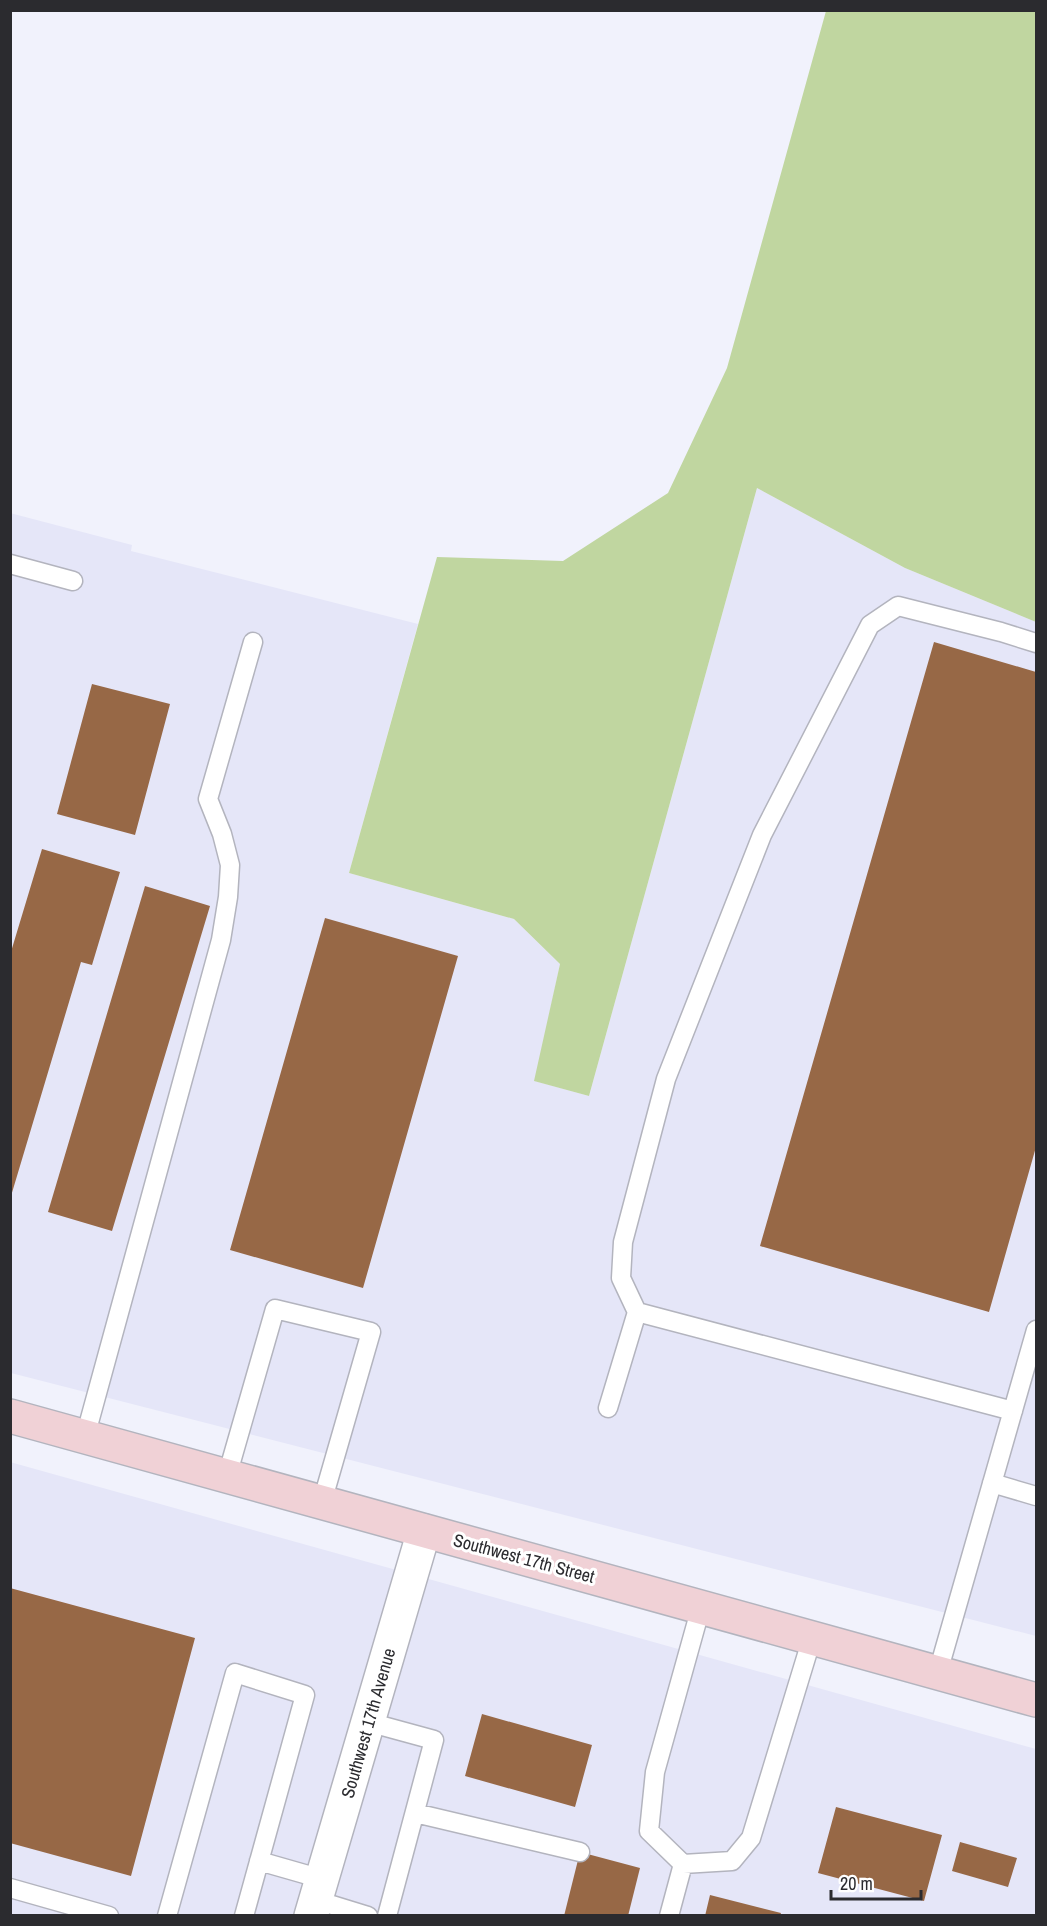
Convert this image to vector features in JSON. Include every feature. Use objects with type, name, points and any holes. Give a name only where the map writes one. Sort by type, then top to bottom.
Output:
[{"type":"main road","name":"Southwest 17th Street","points":[[10,1416],[1036,1700]]},
{"type":"street","name":"Southwest 17th Avenue","points":[[316,1898],[424,1530]]},
{"type":"lane","points":[[10,564],[74,581]]},
{"type":"lane","points":[[608,1408],[637,1312],[621,1278],[623,1242],[666,1079],[762,835],[870,625],[898,606],[1036,643]]},
{"type":"lane","points":[[85,1437],[221,939],[228,897],[230,865],[222,834],[208,799],[253,642]]},
{"type":"lane","points":[[226,1476],[275,1309],[371,1332],[322,1502]]},
{"type":"lane","points":[[637,1312],[1013,1412]]},
{"type":"lane","points":[[938,1672],[1036,1330]]},
{"type":"lane","points":[[992,1484],[1036,1496]]},
{"type":"lane","points":[[701,1607],[655,1772],[649,1831],[683,1864],[732,1861],[751,1838],[812,1638]]},
{"type":"lane","points":[[167,1916],[235,1673],[305,1695],[244,1916]]},
{"type":"lane","points":[[368,1722],[434,1740],[387,1916]]},
{"type":"lane","points":[[415,1813],[580,1852]]},
{"type":"lane","points":[[259,1861],[316,1898],[368,1916]]},
{"type":"lane","points":[[669,1916],[683,1864]]},
{"type":"lane","points":[[10,1888],[109,1916]]},
{"type":"shaded area","points":[[757,488],[905,568],[1036,622],[1036,1636],[11,1373],[10,513],[132,545],[131,551],[418,624],[349,873],[514,919],[560,964],[535,1081],[589,1096]]},
{"type":"shaded area","points":[[10,1462],[1036,1749],[1036,1915],[11,1915]]},
{"type":"green space","points":[[826,11],[1036,11],[1036,622],[905,568],[757,488],[589,1096],[534,1081],[560,964],[514,919],[349,873],[437,557],[563,561],[668,493],[727,368]]},
{"type":"building","points":[[934,642],[1036,672],[1036,1147],[989,1312],[760,1246]]},
{"type":"building","points":[[92,684],[170,704],[135,835],[57,814]]},
{"type":"building","points":[[42,849],[120,872],[92,965],[81,962],[11,1196],[10,955]]},
{"type":"building","points":[[145,886],[210,906],[112,1231],[48,1212]]},
{"type":"building","points":[[325,918],[458,956],[363,1288],[230,1250]]},
{"type":"building","points":[[10,1588],[195,1638],[131,1876],[10,1843]]},
{"type":"building","points":[[482,1714],[592,1745],[575,1807],[465,1776]]},
{"type":"building","points":[[836,1807],[942,1835],[924,1901],[818,1873]]},
{"type":"building","points":[[960,1842],[1017,1858],[1008,1887],[952,1871]]},
{"type":"building","points":[[580,1852],[640,1868],[628,1916],[564,1916]]},
{"type":"building","points":[[710,1895],[781,1913],[780,1916],[705,1916]]}]
